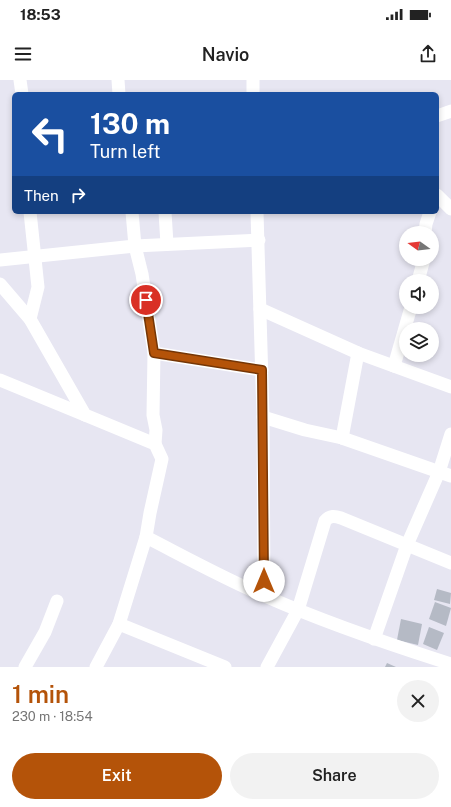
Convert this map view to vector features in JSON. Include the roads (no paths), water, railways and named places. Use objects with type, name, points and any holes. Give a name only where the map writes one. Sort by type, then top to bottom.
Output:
[{"type":"street","points":[[20,80],[22,92]]},
{"type":"street","points":[[118,80],[119,92]]},
{"type":"street","points":[[253,80],[253,92]]},
{"type":"street","points":[[439,115],[451,111]]},
{"type":"street","points":[[439,198],[451,209]]},
{"type":"street","points":[[30,214],[38,287],[30,319]]},
{"type":"street","points":[[96,667],[119,624],[146,537],[162,459],[155,444],[156,430],[153,415],[154,353],[142,274],[135,246],[132,214]]},
{"type":"street","points":[[165,214],[167,244]]},
{"type":"street","points":[[257,214],[263,417],[264,596]]},
{"type":"street","points":[[426,226],[429,214]]},
{"type":"street","points":[[0,260],[135,246],[259,240]]},
{"type":"street","points":[[0,284],[30,319],[85,415]]},
{"type":"street","points":[[260,309],[358,353],[451,387]]},
{"type":"street","points":[[394,366],[409,314]]},
{"type":"street","points":[[154,353],[262,370]]},
{"type":"street","points":[[342,438],[358,353]]},
{"type":"street","points":[[0,380],[155,444]]},
{"type":"street","points":[[263,417],[305,430],[342,438],[445,474]]},
{"type":"street","points":[[374,639],[407,545],[445,474],[451,434]]},
{"type":"street","points":[[267,667],[298,610],[325,520],[328,518],[332,516],[341,518],[451,563]]},
{"type":"street","points":[[146,537],[264,596],[374,639],[451,664]]},
{"type":"street","points":[[26,667],[45,632],[57,601]]},
{"type":"street","points":[[119,624],[225,667]]}]
